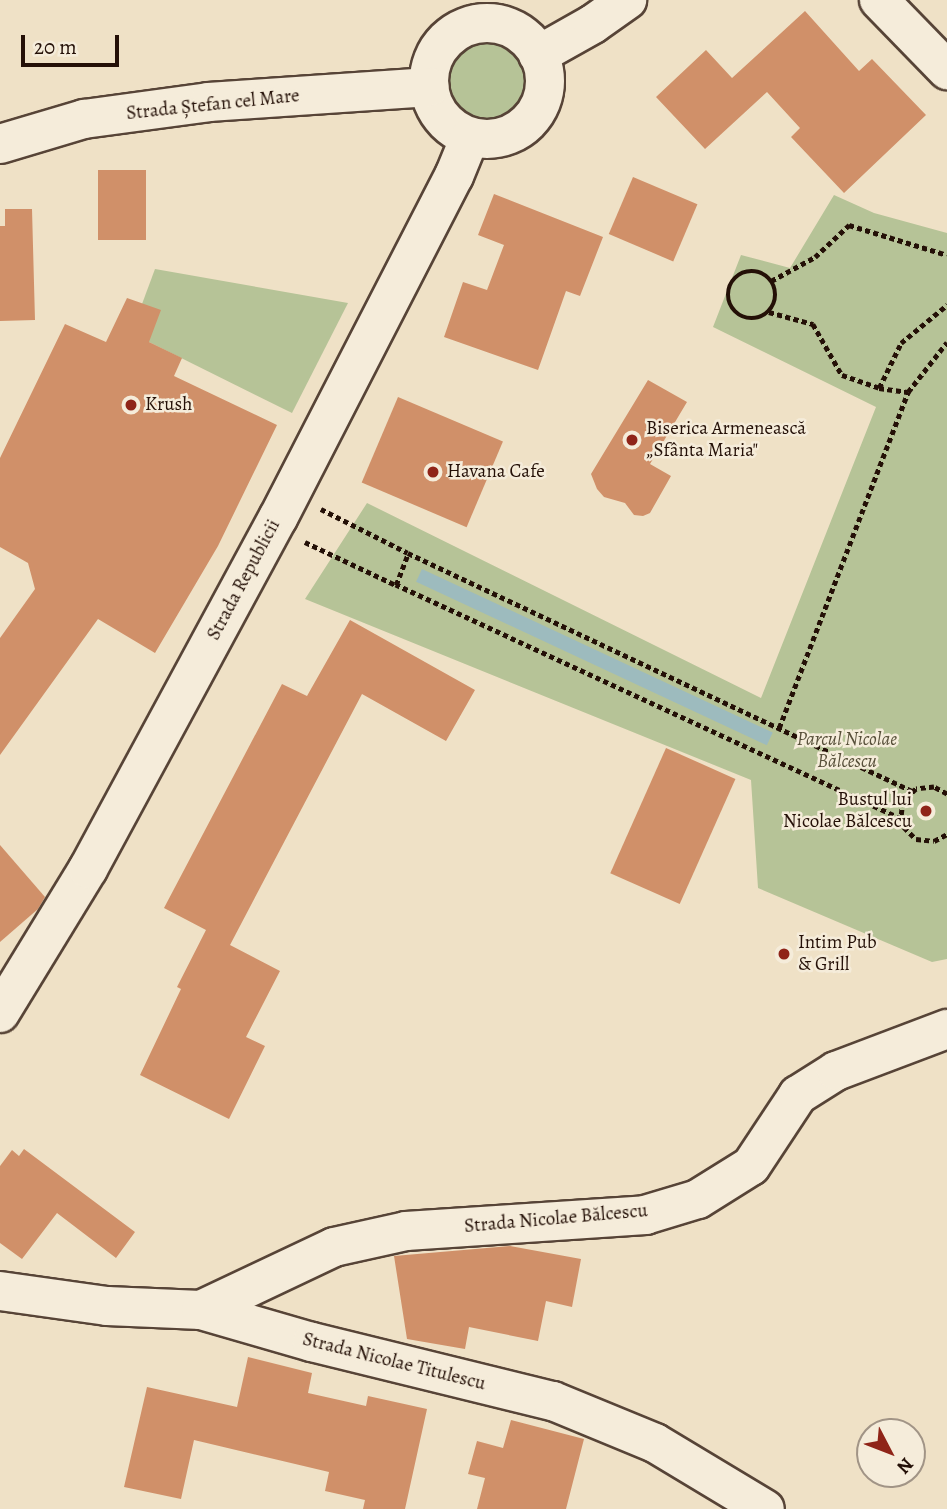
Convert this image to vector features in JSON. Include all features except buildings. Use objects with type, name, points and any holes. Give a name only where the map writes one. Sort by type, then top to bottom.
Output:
[{"type":"street","points":[[538,55],[593,24],[626,0]]},
{"type":"street","points":[[879,0],[947,70]]},
{"type":"street","points":[[462,14],[512,28],[526,38],[538,55],[543,66],[544,90],[532,118],[503,137],[470,137],[444,120],[433,105],[429,87],[432,60],[462,14]]},
{"type":"street","name":"Strada Ștefan cel Mare","points":[[0,144],[84,119],[209,102],[429,87]]},
{"type":"street","name":"Strada Republicii","points":[[0,1013],[88,869],[290,494],[454,176],[470,137]]},
{"type":"street","name":"Strada Nicolae Bălcescu","points":[[201,1310],[334,1247],[405,1231],[645,1215],[698,1199],[751,1166],[798,1095],[836,1070],[947,1029]]},
{"type":"street","name":"Strada Nicolae Titulescu","points":[[0,1291],[107,1306],[201,1310],[312,1342],[553,1402],[655,1443],[765,1509]]},
{"type":"path","points":[[771,281],[815,257],[849,225],[947,255]]},
{"type":"path","points":[[744,272],[759,272],[771,281],[776,297],[769,312],[762,317],[746,318],[732,310],[728,295],[732,281],[744,272]]},
{"type":"path","points":[[879,388],[901,343],[947,305]]},
{"type":"path","points":[[769,312],[813,324],[842,375],[879,388],[908,392]]},
{"type":"path","points":[[779,728],[908,392],[947,342]]},
{"type":"path","points":[[290,494],[408,553],[912,792]]},
{"type":"path","points":[[272,527],[901,819]]},
{"type":"path","points":[[396,585],[408,553]]},
{"type":"path","points":[[947,794],[925,786],[912,792],[903,801],[901,819],[904,827],[916,839],[934,841],[947,834]]},
{"type":"green space","points":[[487,23],[509,28],[528,40],[540,59],[545,81],[540,103],[528,122],[509,134],[487,139],[465,134],[446,122],[434,103],[429,81],[434,59],[446,40],[465,28]]},
{"type":"green space","name":"Parcul Nicolae Bălcescu","points":[[834,195],[874,213],[947,233],[947,959],[932,962],[758,888],[751,780],[305,599],[367,503],[761,698],[876,407],[713,327],[741,255],[790,268]]},
{"type":"green space","points":[[155,269],[348,303],[292,413],[149,342],[142,304]]},
{"type":"water","points":[[422,569],[773,733],[767,745],[416,582]]},
{"type":"place","name":"Krush","points":[[131,405]]},
{"type":"place","name":"Biserica Armenească „Sfânta Maria\"","points":[[632,440]]},
{"type":"place","name":"Havana Cafe","points":[[433,472]]},
{"type":"place","name":"Bustul lui Nicolae Bălcescu","points":[[926,811]]},
{"type":"place","name":"Intim Pub & Grill","points":[[784,954]]}]
